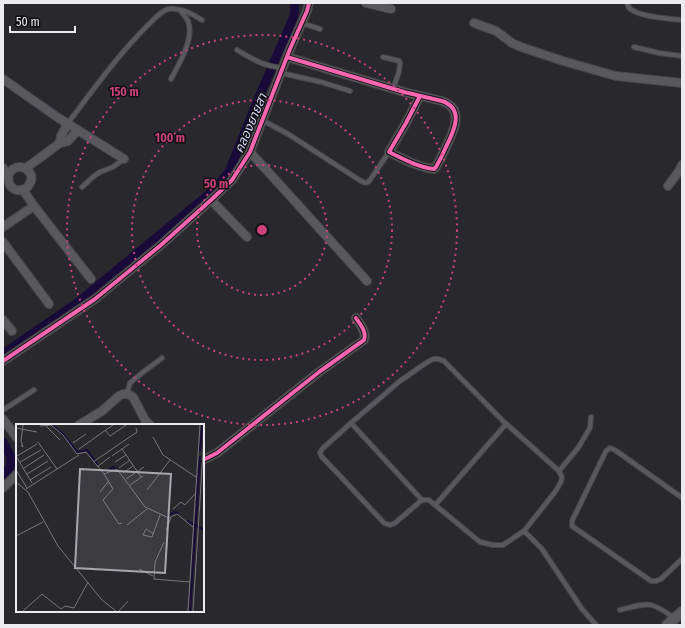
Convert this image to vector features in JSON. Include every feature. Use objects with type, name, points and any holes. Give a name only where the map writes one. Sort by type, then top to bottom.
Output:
[{"type":"street","points":[[3,361],[95,299],[161,245],[232,180],[250,152],[280,69],[287,58],[309,3]]},
{"type":"street","points":[[366,3],[391,9]]},
{"type":"street","points":[[474,23],[496,31],[512,43],[521,47],[563,61],[616,76],[682,83]]},
{"type":"street","points":[[287,58],[447,103],[454,109],[456,115],[454,131],[434,169],[400,158],[389,152],[420,96]]},
{"type":"street","points":[[3,80],[124,159]]},
{"type":"street","points":[[60,143],[61,136],[68,123]]},
{"type":"street","points":[[26,168],[60,143],[68,141],[78,130]]},
{"type":"street","points":[[250,152],[367,281]]},
{"type":"street","points":[[668,186],[682,165]]},
{"type":"street","points":[[3,168],[8,176],[10,186],[16,190],[23,190],[31,182],[31,174],[26,168],[15,168],[8,176]]},
{"type":"street","points":[[23,190],[91,279]]},
{"type":"street","points":[[211,200],[247,237]]},
{"type":"street","points":[[3,227],[34,206]]},
{"type":"street","points":[[3,242],[49,304]]},
{"type":"street","points":[[204,459],[217,452],[319,372],[364,340],[366,336],[365,332],[356,318]]},
{"type":"street","points":[[3,320],[12,331]]},
{"type":"street","points":[[81,424],[102,411],[123,394],[133,397],[145,420],[149,424]]},
{"type":"street","points":[[3,419],[16,437]]},
{"type":"street","points":[[3,488],[16,475]]},
{"type":"lane","points":[[627,3],[633,11],[662,18],[682,20]]},
{"type":"lane","points":[[68,123],[110,68],[138,34],[156,16],[168,9],[180,10],[194,15],[202,20]]},
{"type":"lane","points":[[171,79],[186,48],[190,32],[188,20],[180,10]]},
{"type":"lane","points":[[302,23],[320,29]]},
{"type":"lane","points":[[634,47],[659,53],[682,56],[682,52]]},
{"type":"lane","points":[[237,50],[262,64],[350,91]]},
{"type":"lane","points":[[384,57],[400,63],[399,72],[393,89]]},
{"type":"lane","points":[[262,120],[288,134],[366,183],[370,180],[389,152]]},
{"type":"lane","points":[[82,186],[100,172],[113,167],[124,159]]},
{"type":"lane","points":[[127,394],[130,384],[162,358]]},
{"type":"lane","points":[[433,359],[438,359],[444,361],[506,424],[559,471],[562,477],[561,482],[555,492],[524,531],[503,545],[493,545],[480,542],[430,500],[422,500],[395,523],[390,525],[384,523],[322,457],[320,453],[322,449],[400,381],[426,363],[433,359]]},
{"type":"lane","points":[[3,410],[34,390]]},
{"type":"lane","points":[[559,471],[578,448],[590,428],[592,417]]},
{"type":"lane","points":[[351,423],[422,500]]},
{"type":"lane","points":[[436,504],[506,424]]},
{"type":"lane","points":[[681,497],[610,448],[606,451],[572,521],[572,526],[651,581],[661,579],[682,559]]},
{"type":"lane","points":[[524,531],[542,549],[582,609],[596,625]]},
{"type":"lane","points":[[620,610],[643,604],[650,604],[660,608],[674,619]]},
{"type":"waterway","name":"คลองยายสา","points":[[3,354],[77,303],[213,191],[229,172],[294,16],[295,3]]},
{"type":"waterway","name":"คลองยายสา","points":[[3,442],[11,457],[10,467],[3,475]]},
{"type":"cycle path","points":[[3,361],[95,299],[161,245],[232,180],[250,152],[309,3]]},
{"type":"cycle path","points":[[287,57],[404,92],[442,101],[449,105],[453,109],[456,121],[443,155],[434,169],[416,165],[389,152],[420,96]]},
{"type":"cycle path","points":[[204,460],[217,453],[319,372],[364,340],[364,331],[356,318]]}]
